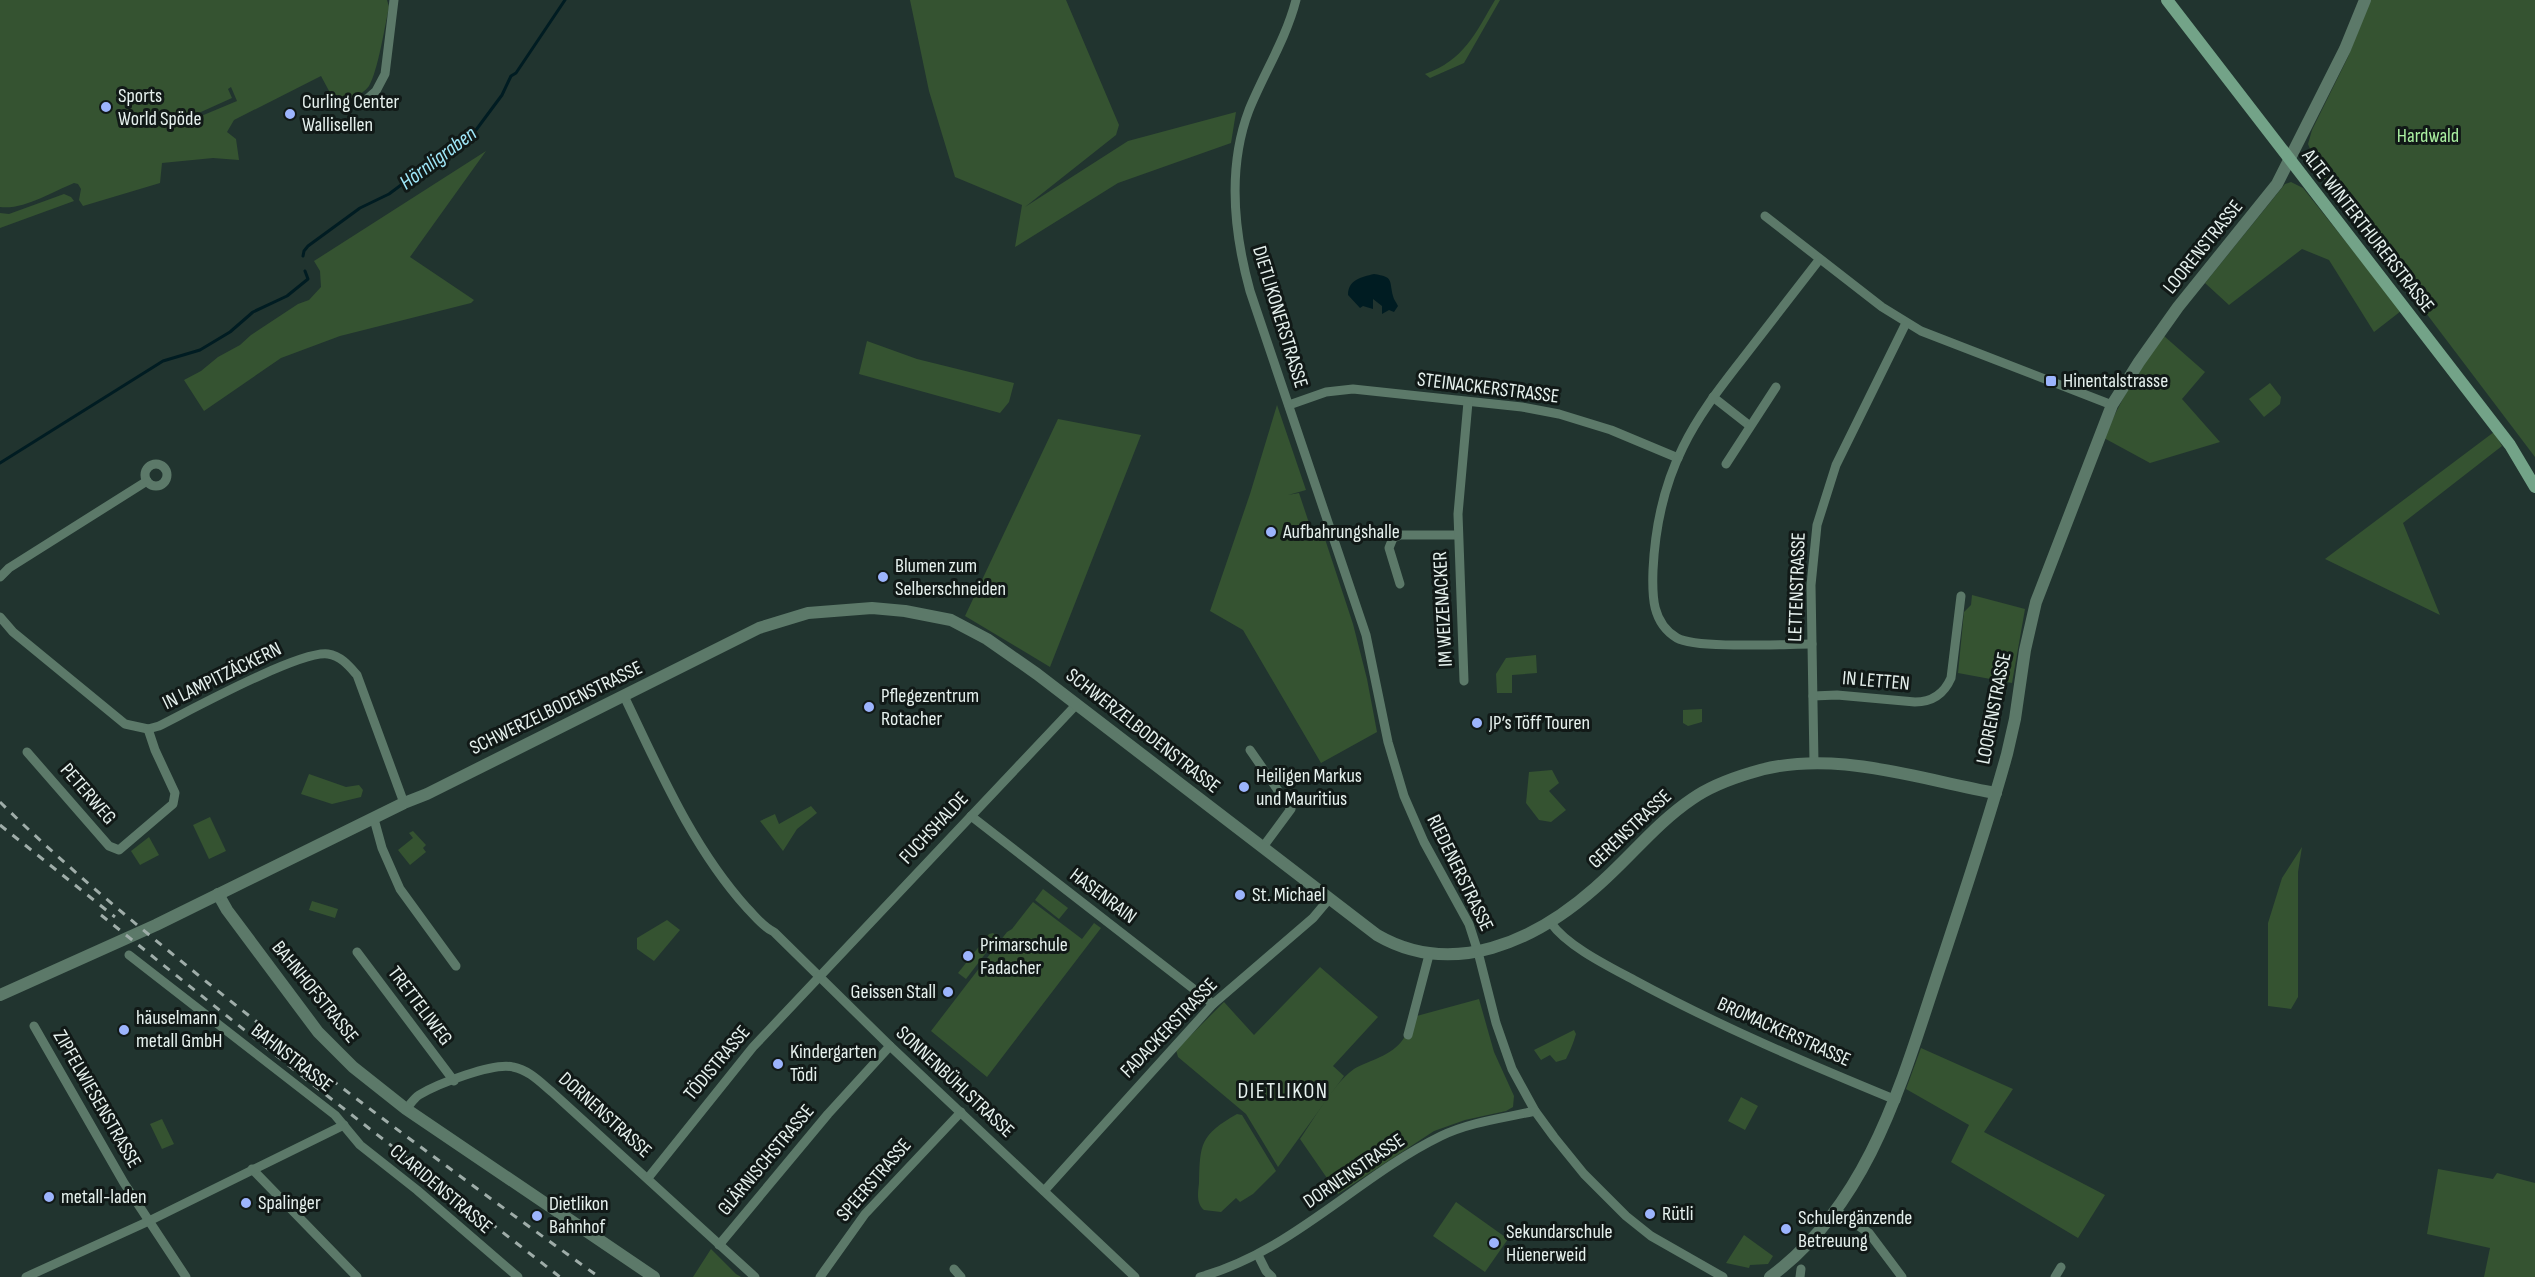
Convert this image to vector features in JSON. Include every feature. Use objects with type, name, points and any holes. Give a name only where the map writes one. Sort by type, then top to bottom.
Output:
[{"type":"main road","name":"ALTE WINTERTHURERSTRASSE","points":[[2168,0],[2289,161],[2510,445],[2535,487]]},
{"type":"street","points":[[359,106],[376,91],[386,74],[394,0]]},
{"type":"street","name":"DIETLIKONERSTRASSE","points":[[1289,405],[1241,257],[1235,191],[1239,149],[1249,111],[1285,33],[1296,0]]},
{"type":"street","name":"LOORENSTRASSE","points":[[1770,1277],[1797,1254],[1835,1210],[1870,1154],[1896,1100],[1916,1046],[2013,733],[2025,650],[2036,602],[2112,405],[2178,307],[2277,184],[2345,49],[2365,0]]},
{"type":"street","points":[[1765,216],[1819,260],[1906,323],[1948,344],[2112,405]]},
{"type":"street","points":[[1812,644],[1696,644],[1679,639],[1664,627],[1654,604],[1654,561],[1661,512],[1678,458],[1695,424],[1713,397],[1819,260]]},
{"type":"street","name":"LETTENSTRASSE","points":[[1814,763],[1812,560],[1823,500],[1839,459],[1906,323]]},
{"type":"street","points":[[1726,464],[1776,387]]},
{"type":"street","name":"STEINACKERSTRASSE","points":[[1289,405],[1326,392],[1344,389],[1529,408],[1575,418],[1611,430],[1678,458]]},
{"type":"street","points":[[1713,397],[1750,426]]},
{"type":"street","name":"IM WEIZENACKER","points":[[1464,681],[1458,496],[1468,402]]},
{"type":"street","name":"RIEDENERSTRASSE","points":[[1289,405],[1366,634],[1390,751],[1404,796],[1424,842],[1469,924],[1502,1042],[1512,1069],[1535,1111],[1584,1174],[1631,1221],[1659,1241],[1723,1277]]},
{"type":"street","points":[[157,464],[165,469],[166,478],[162,483],[152,485],[147,481],[146,471],[150,466],[157,464]]},
{"type":"street","points":[[0,577],[9,568],[147,481]]},
{"type":"street","name":"IM WEIZENACKER","points":[[1400,584],[1389,548],[1393,538],[1400,535],[1458,535]]},
{"type":"street","name":"IN LETTEN","points":[[1813,696],[1837,695],[1915,702],[1935,698],[1944,691],[1951,678],[1961,596]]},
{"type":"street","name":"SCHWERZELBODENSTRASSE","points":[[218,894],[404,803],[427,794],[759,628],[808,613],[872,608],[924,616],[948,628],[969,631],[1007,652],[1329,899],[1386,940],[1407,950],[1429,955],[1478,952]]},
{"type":"street","name":"IN LAMPITZÄCKERN","points":[[0,617],[13,632],[125,724],[148,729],[159,726],[296,660],[320,654],[334,655],[342,659],[357,675],[404,803]]},
{"type":"street","name":"SONNENBÜHLSTRASSE","points":[[624,696],[679,808],[727,883],[767,929],[774,932],[890,1046],[1135,1277]]},
{"type":"street","name":"FUCHSHALDE","points":[[819,976],[1076,705]]},
{"type":"street","name":"PETERWEG","points":[[27,752],[109,846],[119,850],[173,804],[175,793],[148,729]]},
{"type":"street","points":[[1250,750],[1291,809],[1263,847]]},
{"type":"street","name":"GERENSTRASSE","points":[[1478,952],[1503,945],[1551,923],[1597,887],[1644,838],[1694,797],[1750,773],[1774,767],[1814,763],[1859,766],[1996,793]]},
{"type":"street","name":"HASENRAIN","points":[[971,816],[1213,1004]]},
{"type":"street","points":[[374,819],[382,848],[400,890],[456,966]]},
{"type":"street","points":[[0,995],[218,894]]},
{"type":"street","name":"BAHNHOFSTRASSE","points":[[218,894],[256,950],[318,1032],[353,1066],[406,1109],[654,1277]]},
{"type":"street","name":"FADACKERSTRASSE","points":[[1044,1191],[1213,1004],[1313,918],[1329,899]]},
{"type":"street","name":"BROMACKERSTRASSE","points":[[1551,923],[1583,950],[1659,993],[1748,1038],[1896,1100]]},
{"type":"street","name":"TRETTELIWEG","points":[[357,952],[454,1081]]},
{"type":"street","name":"BAHNSTRASSE","points":[[129,955],[335,1115],[344,1125]]},
{"type":"street","points":[[1408,1035],[1429,955]]},
{"type":"street","name":"TÖDISTRASSE","points":[[648,1178],[753,1047],[819,976]]},
{"type":"street","name":"ZIPFELWIESENSTRASSE","points":[[34,1026],[78,1105],[186,1277]]},
{"type":"street","name":"GLÄRNISCHSTRASSE","points":[[719,1245],[828,1114],[890,1046]]},
{"type":"street","name":"DORNENSTRASSE","points":[[406,1109],[418,1096],[491,1066],[512,1066],[522,1070],[532,1075],[648,1178],[755,1277]]},
{"type":"street","name":"DORNENSTRASSE","points":[[1200,1277],[1230,1269],[1258,1255],[1307,1225],[1403,1158],[1442,1136],[1474,1124],[1535,1111]]},
{"type":"street","name":"SPEERSTRASSE","points":[[820,1277],[865,1214],[961,1112]]},
{"type":"street","points":[[26,1277],[149,1221],[344,1125]]},
{"type":"street","name":"CLARIDENSTRASSE","points":[[344,1125],[360,1145],[518,1277]]},
{"type":"street","points":[[252,1169],[357,1277]]},
{"type":"street","points":[[1835,1210],[1869,1233],[1902,1277]]},
{"type":"street","points":[[1258,1255],[1266,1271],[1272,1277]]},
{"type":"street","points":[[2055,1277],[2061,1268]]},
{"type":"street","points":[[954,1269],[961,1277]]},
{"type":"green space","name":"Sports World Spöde","points":[[0,0],[387,0],[389,7],[378,59],[369,86],[354,97],[335,102],[321,76],[234,120],[227,132],[236,139],[239,160],[213,158],[162,163],[160,183],[83,206],[79,200],[81,189],[78,184],[74,183],[19,206],[0,207]],"holes":[[[231,87],[237,101],[194,119],[192,116],[232,98],[228,89]]]},
{"type":"green space","points":[[910,0],[1066,0],[1119,125],[1116,135],[1025,207],[1128,141],[1236,112],[1231,143],[1118,183],[1015,247],[1022,205],[955,177],[929,91]]},
{"type":"green space","points":[[1495,0],[1500,0],[1464,63],[1430,78],[1425,74],[1450,61],[1459,53],[1474,35]]},
{"type":"green space","name":"Hardwald","points":[[2370,0],[2535,0],[2535,457],[2320,173],[2308,144],[2312,130],[2348,57]]},
{"type":"green space","points":[[486,151],[410,257],[474,300],[471,303],[340,336],[281,358],[204,411],[184,380],[240,345],[251,335],[298,304],[309,300],[321,287],[320,271],[314,261]]},
{"type":"green space","points":[[2291,182],[2303,188],[2401,311],[2374,332],[2329,260],[2302,249],[2229,305],[2205,283],[2285,184]]},
{"type":"green space","points":[[64,194],[74,201],[0,228],[0,213],[9,214]]},
{"type":"green space","points":[[2164,336],[2205,372],[2182,399],[2220,442],[2150,463],[2104,438],[2131,385]]},
{"type":"green space","points":[[867,341],[917,359],[1014,383],[1009,402],[1000,413],[859,374]]},
{"type":"green space","points":[[2270,383],[2281,397],[2280,404],[2264,417],[2249,399]]},
{"type":"green space","points":[[1277,405],[1306,490],[1288,495],[1299,493],[1314,538],[1324,536],[1353,624],[1377,732],[1321,763],[1243,630],[1210,611],[1250,494]]},
{"type":"green space","points":[[1058,419],[1141,435],[1050,667],[965,616]]},
{"type":"green space","points":[[2494,432],[2502,446],[2403,523],[2440,615],[2325,559]]},
{"type":"green space","points":[[1972,595],[2025,609],[2012,683],[1958,673],[1964,612],[1971,605]]},
{"type":"green space","points":[[1536,655],[1537,673],[1512,675],[1512,693],[1497,693],[1496,674],[1506,658]]},
{"type":"green space","points":[[1702,709],[1702,722],[1688,726],[1683,723],[1683,710]]},
{"type":"green space","points":[[1552,770],[1559,783],[1549,791],[1566,810],[1551,822],[1539,820],[1526,803],[1529,772]]},
{"type":"green space","points":[[309,774],[346,787],[359,785],[363,790],[361,797],[332,804],[301,794]]},
{"type":"green space","points":[[811,806],[817,813],[797,829],[783,851],[760,821],[775,814],[779,824]]},
{"type":"green space","points":[[210,817],[226,851],[209,859],[193,825]]},
{"type":"green space","points":[[413,831],[426,845],[423,848],[426,852],[410,865],[398,850],[413,838],[409,833]]},
{"type":"green space","points":[[149,837],[159,855],[140,865],[131,851]]},
{"type":"green space","points":[[2302,847],[2298,872],[2298,997],[2291,1009],[2268,1006],[2268,923],[2282,878]]},
{"type":"green space","points":[[1043,889],[1068,908],[1059,919],[1035,900]]},
{"type":"green space","points":[[312,901],[338,909],[335,918],[309,910]]},
{"type":"green space","points":[[1033,902],[1082,939],[1094,923],[1101,928],[987,1077],[931,1031]]},
{"type":"green space","points":[[667,920],[680,930],[654,961],[637,949],[637,938]]},
{"type":"green space","points":[[993,933],[998,937],[966,979],[958,973],[989,934]]},
{"type":"green space","points":[[1320,967],[1378,1017],[1333,1066],[1344,1076],[1278,1167],[1246,1114],[1178,1057],[1176,1050],[1224,1002],[1254,1035]]},
{"type":"green space","points":[[1479,999],[1494,1052],[1514,1096],[1513,1107],[1434,1131],[1338,1194],[1300,1139],[1332,1092],[1354,1069],[1393,1050],[1403,1040],[1413,1017]]},
{"type":"green space","points":[[1574,1030],[1576,1034],[1566,1059],[1556,1062],[1550,1055],[1541,1060],[1534,1050]]},
{"type":"green space","points":[[1921,1048],[2013,1089],[1984,1132],[2105,1195],[2078,1238],[1951,1162],[1969,1125],[1906,1089]]},
{"type":"green space","points":[[1741,1097],[1758,1106],[1745,1130],[1728,1121]]},
{"type":"green space","points":[[1237,1114],[1242,1115],[1276,1171],[1253,1194],[1240,1202],[1236,1198],[1221,1212],[1204,1210],[1198,1198],[1202,1150],[1209,1135]]},
{"type":"green space","points":[[162,1119],[174,1144],[162,1149],[150,1124]]},
{"type":"green space","points":[[2438,1169],[2493,1179],[2497,1173],[2535,1183],[2535,1277],[2484,1277],[2490,1248],[2427,1234]]},
{"type":"green space","points":[[1456,1202],[1508,1239],[1485,1272],[1433,1236]]},
{"type":"green space","points":[[1744,1235],[1773,1256],[1768,1264],[1750,1265],[1749,1268],[1726,1263]]},
{"type":"green space","points":[[711,1249],[736,1274],[741,1277],[693,1277]]},
{"type":"water","points":[[1374,274],[1385,276],[1390,280],[1393,297],[1398,306],[1394,312],[1389,310],[1382,314],[1382,306],[1373,299],[1373,309],[1363,306],[1360,308],[1348,295],[1353,283],[1360,278]]},
{"type":"waterway","name":"Hörnligraben","points":[[303,256],[308,246],[360,208],[389,194],[444,153],[461,137],[476,130],[565,0]]},
{"type":"waterway","points":[[0,463],[163,361],[200,350],[230,332],[253,312],[287,296],[308,279],[305,271]]},
{"type":"railway","points":[[0,802],[104,897],[260,1025],[404,1135],[599,1277]]},
{"type":"railway","points":[[0,825],[115,917]]},
{"type":"railway","points":[[101,915],[298,1073],[560,1277]]},
{"type":"place","name":"Sports World Spöde","points":[[106,107]]},
{"type":"place","name":"Curling Center Wallisellen","points":[[290,114]]},
{"type":"place","name":"Hinentalstrasse","points":[[2051,381]]},
{"type":"place","name":"Aufbahrungshalle","points":[[1271,532]]},
{"type":"place","name":"Blumen zum Selberschneiden","points":[[883,577]]},
{"type":"place","name":"Pflegezentrum Rotacher","points":[[869,707]]},
{"type":"place","name":"JP’s Töff Touren","points":[[1477,723]]},
{"type":"place","name":"Heiligen Markus und Mauritius","points":[[1244,787]]},
{"type":"place","name":"St. Michael","points":[[1240,895]]},
{"type":"place","name":"Primarschule Fadacher","points":[[968,956]]},
{"type":"place","name":"Geissen Stall","points":[[948,992]]},
{"type":"place","name":"häuselmann metall GmbH","points":[[124,1030]]},
{"type":"place","name":"Kindergarten Tödi","points":[[778,1064]]},
{"type":"place","name":"metall-laden","points":[[49,1197]]},
{"type":"place","name":"Spalinger","points":[[246,1203]]},
{"type":"place","name":"Rütli","points":[[1650,1214]]},
{"type":"place","name":"Dietlikon Bahnhof","points":[[537,1216]]},
{"type":"place","name":"Schulergänzende Betreuung","points":[[1786,1229]]},
{"type":"place","name":"Sekundarschule Hüenerweid","points":[[1494,1243]]},
{"type":"district","name":"DIETLIKON","points":[[1283,1091]]}]
